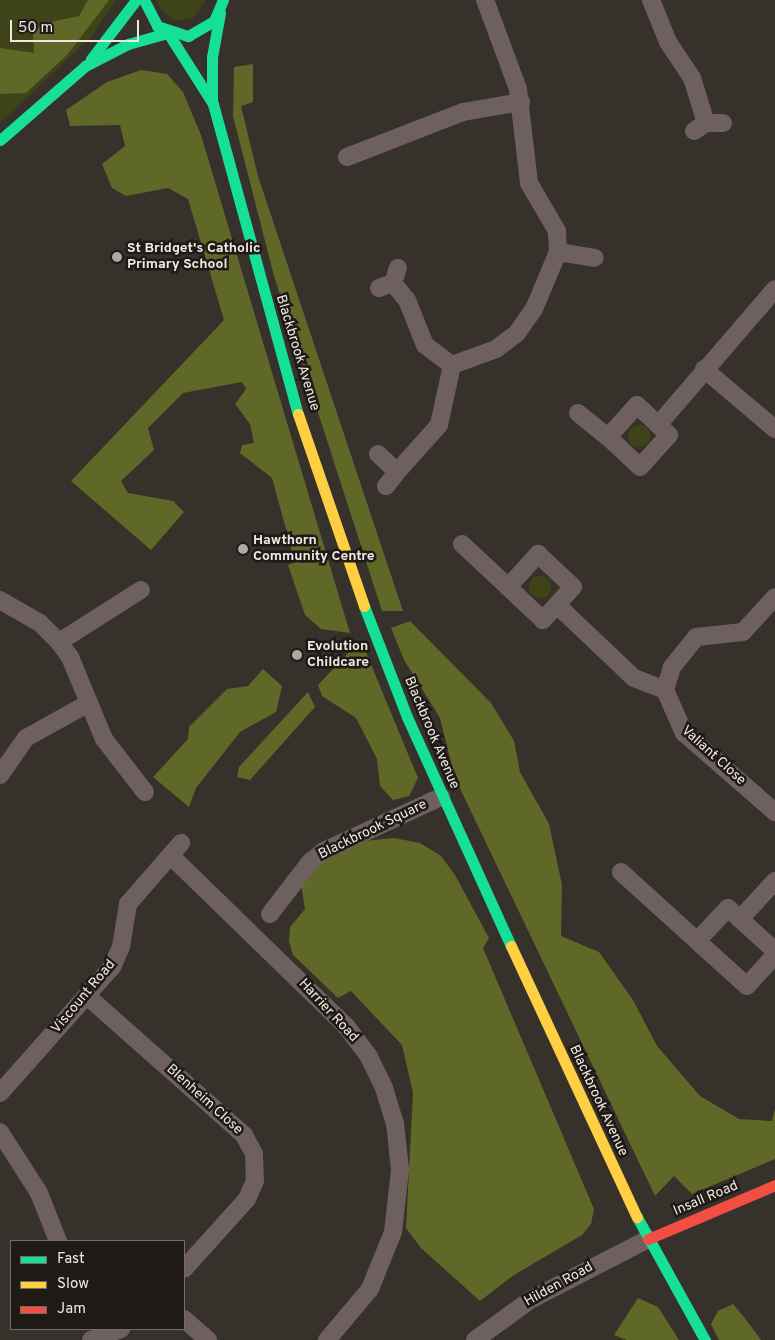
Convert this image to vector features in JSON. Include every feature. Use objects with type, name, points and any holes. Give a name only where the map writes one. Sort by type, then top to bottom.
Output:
[{"type":"street","points":[[0,140],[85,66],[136,0]]},
{"type":"street","name":"Blackbrook Avenue","points":[[144,0],[149,18],[168,33],[213,104]]},
{"type":"street","points":[[452,365],[496,349],[517,333],[534,309],[558,252],[557,231],[529,183],[521,102],[485,0]]},
{"type":"street","points":[[651,0],[668,42],[692,78],[708,126]]},
{"type":"street","points":[[85,66],[128,44],[168,33],[198,33],[222,5]]},
{"type":"street","name":"Blackbrook Avenue","points":[[222,5],[212,57],[213,104],[279,354],[367,618],[441,797],[648,1239],[706,1340]]},
{"type":"street","points":[[347,157],[463,112],[521,102]]},
{"type":"street","points":[[558,252],[594,258]]},
{"type":"street","points":[[390,280],[407,300],[425,345],[452,365]]},
{"type":"street","points":[[658,424],[704,369],[775,290]]},
{"type":"street","points":[[378,454],[392,479],[439,425],[452,365]]},
{"type":"street","points":[[704,369],[775,429]]},
{"type":"street","points":[[578,413],[608,437],[640,467],[669,435],[637,405],[608,437]]},
{"type":"street","points":[[462,544],[543,620],[574,587],[538,554],[508,587]]},
{"type":"street","points":[[59,642],[141,590]]},
{"type":"street","points":[[557,605],[634,678],[665,690],[672,667],[696,637],[743,632],[775,597]]},
{"type":"street","points":[[0,600],[40,623],[59,642],[70,657],[88,704],[114,755],[145,792]]},
{"type":"street","name":"Valiant Close","points":[[665,690],[684,733],[775,812]]},
{"type":"street","points":[[0,775],[26,738],[88,704]]},
{"type":"street","name":"Blackbrook Square","points":[[270,914],[310,862],[324,851],[441,797]]},
{"type":"street","name":"Viscount Road","points":[[0,1093],[87,996],[118,957],[128,904],[176,850]]},
{"type":"street","name":"Harrier Road","points":[[176,850],[346,1026],[370,1057],[384,1088],[395,1123],[400,1170],[393,1232],[370,1289],[327,1340]]},
{"type":"street","points":[[621,872],[747,986],[775,955]]},
{"type":"street","points":[[740,919],[775,881]]},
{"type":"street","points":[[697,941],[728,908],[775,950]]},
{"type":"street","name":"Blenheim Close","points":[[87,996],[244,1135],[254,1154],[254,1181],[247,1199],[185,1268]]},
{"type":"street","points":[[0,1132],[33,1183],[58,1240]]},
{"type":"street","name":"Insall Road","points":[[648,1239],[775,1185]]},
{"type":"street","name":"Hilden Road","points":[[475,1340],[530,1300],[648,1239]]},
{"type":"street","points":[[185,1320],[208,1340]]},
{"type":"street","points":[[94,1336],[117,1330]]},
{"type":"green space","points":[[0,0],[116,0],[91,37],[0,123]]},
{"type":"green space","points":[[88,0],[109,0],[68,54],[26,93],[0,94],[0,48],[34,53],[33,34],[42,24],[79,16]]},
{"type":"green space","points":[[156,0],[206,0],[193,18],[176,21],[162,12]]},
{"type":"green space","points":[[253,64],[253,102],[241,106],[258,176],[403,611],[382,611],[274,276],[233,116],[234,67]]},
{"type":"green space","points":[[141,70],[167,74],[183,92],[201,135],[350,633],[321,629],[305,615],[288,565],[295,562],[272,478],[240,453],[242,445],[254,443],[250,424],[235,404],[246,389],[242,382],[183,393],[148,428],[154,450],[121,481],[128,493],[173,501],[184,512],[151,550],[71,481],[224,320],[188,199],[168,188],[126,196],[112,188],[102,164],[125,146],[120,125],[70,126],[66,110],[107,82]]},
{"type":"green space","points":[[639,425],[647,428],[650,436],[647,444],[639,447],[631,444],[628,436],[631,428]]},
{"type":"green space","points":[[540,576],[548,579],[551,587],[548,595],[540,598],[532,595],[529,587],[532,579]]},
{"type":"green space","points":[[410,621],[491,703],[514,741],[520,772],[549,824],[562,885],[561,936],[599,952],[633,1000],[657,1046],[700,1096],[739,1119],[772,1121],[775,1109],[775,1159],[692,1194],[674,1176],[655,1196],[455,778],[440,718],[404,660],[391,628]]},
{"type":"green space","points":[[351,650],[365,650],[418,778],[409,796],[393,800],[380,786],[377,759],[356,718],[322,696],[318,685]]},
{"type":"green space","points":[[263,669],[282,686],[276,712],[240,732],[196,788],[189,807],[153,777],[188,739],[189,727],[227,689],[248,686]]},
{"type":"green space","points":[[308,692],[315,707],[250,780],[237,777],[239,767]]},
{"type":"green space","points":[[394,838],[420,843],[441,856],[455,875],[489,938],[483,948],[594,1209],[591,1224],[582,1235],[514,1275],[480,1301],[421,1248],[406,1228],[413,1093],[402,1045],[351,991],[338,998],[293,955],[289,941],[290,927],[305,909],[301,884],[326,858],[364,841]]},
{"type":"green space","points":[[638,1298],[658,1307],[679,1340],[627,1340],[614,1335]]},
{"type":"green space","points":[[733,1304],[761,1340],[719,1340],[711,1324],[718,1311]]},
{"type":"traffic: fast","points":[[91,59],[136,0]]},
{"type":"traffic: fast","points":[[144,0],[157,26],[188,36],[214,21],[223,0]]},
{"type":"traffic: fast","points":[[212,99],[212,57],[220,13]]},
{"type":"traffic: fast","points":[[0,140],[85,66],[128,44],[167,33]]},
{"type":"traffic: fast","points":[[168,33],[213,104],[298,414]]},
{"type":"traffic: fast","points":[[364,606],[407,717],[511,946]]},
{"type":"traffic: fast","points":[[637,1217],[705,1340]]},
{"type":"traffic: slow","points":[[298,414],[364,606]]},
{"type":"traffic: slow","points":[[511,946],[637,1217]]},
{"type":"traffic: jam","points":[[648,1239],[775,1185]]},
{"type":"place","name":"St Bridget's Catholic Primary School","points":[[117,257]]},
{"type":"place","name":"Hawthorn Community Centre","points":[[243,549]]},
{"type":"place","name":"Evolution Childcare","points":[[297,655]]}]
